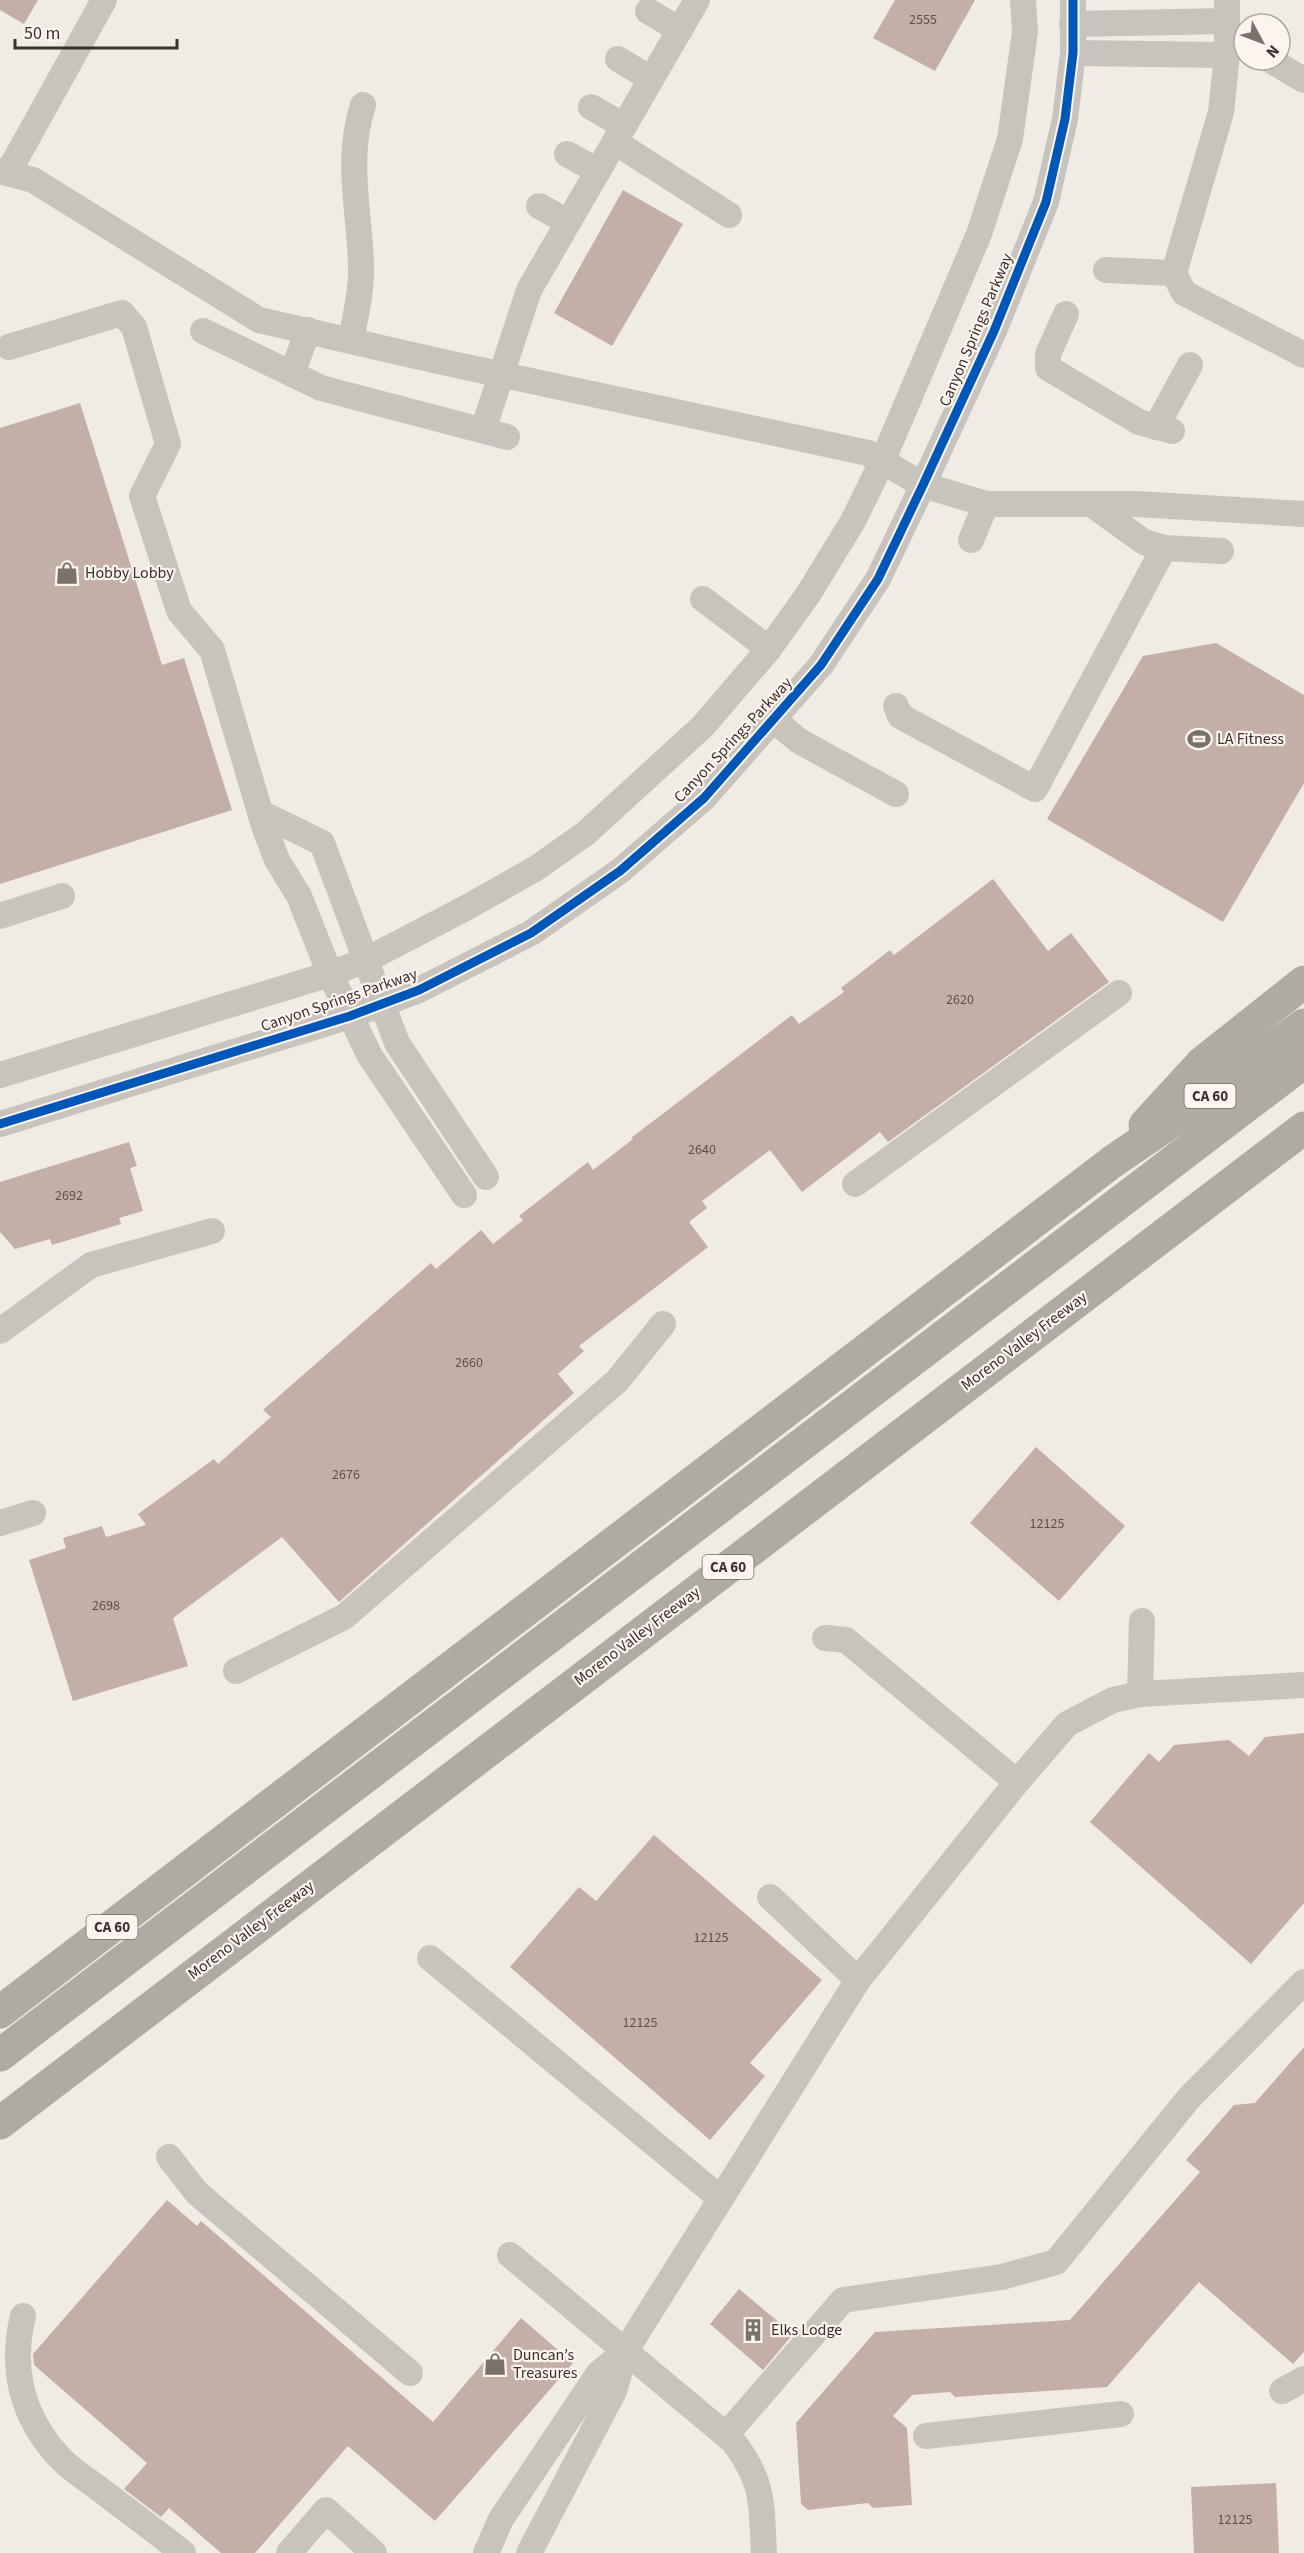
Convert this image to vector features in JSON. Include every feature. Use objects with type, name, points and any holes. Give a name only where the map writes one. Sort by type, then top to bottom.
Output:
[{"type":"highway","points":[[1112,1162],[1202,1062],[1304,982]]},
{"type":"highway","name":"CA 60","points":[[0,2012],[1112,1162],[1222,1087],[1304,1025]]},
{"type":"highway","points":[[0,2055],[1304,1062]]},
{"type":"highway","name":"Moreno Valley Freeway","points":[[0,2123],[1304,1128]]},
{"type":"street","points":[[104,0],[4,172],[33,180],[259,320],[868,453],[923,485],[986,504],[1136,504],[1304,514]]},
{"type":"street","points":[[483,430],[503,375],[529,290],[697,0]]},
{"type":"street","name":"Canyon Springs Parkway","points":[[0,1075],[330,975],[366,960],[535,869],[586,833],[703,726],[769,649],[809,593],[853,521],[882,462],[979,234],[1010,139],[1025,32],[1023,0]]},
{"type":"street","points":[[648,11],[680,30]]},
{"type":"street","points":[[1072,12],[1230,31]]},
{"type":"street","name":"Canyon Springs Parkway","points":[[0,1124],[350,1016],[419,990],[531,933],[620,871],[704,798],[821,665],[878,579],[923,485],[993,331],[1046,202],[1065,119],[1073,53],[1072,12]]},
{"type":"street","points":[[1073,53],[1230,31]]},
{"type":"street","points":[[1230,31],[1221,112],[1174,273],[1184,292],[1304,355]]},
{"type":"street","points":[[618,59],[651,79]]},
{"type":"street","points":[[1290,72],[1304,80]]},
{"type":"street","points":[[351,340],[361,267],[353,186],[359,117],[363,105]]},
{"type":"street","points":[[591,107],[620,134],[729,215]]},
{"type":"street","points":[[567,154],[597,171]]},
{"type":"street","points":[[540,206],[568,222]]},
{"type":"street","points":[[1106,270],[1174,273]]},
{"type":"street","points":[[9,347],[122,313],[134,327],[168,444],[142,496],[179,611],[212,650],[277,860],[299,896],[330,975],[350,1016],[370,1056],[464,1195]]},
{"type":"street","points":[[1066,314],[1048,354],[1048,368],[1139,422],[1164,429],[1190,365]]},
{"type":"street","points":[[292,374],[308,330]]},
{"type":"street","points":[[203,331],[321,388],[507,437]]},
{"type":"street","points":[[971,540],[986,504]]},
{"type":"street","points":[[1091,504],[1144,542],[1164,548],[1221,551]]},
{"type":"street","points":[[896,706],[900,716],[1035,789],[1164,548]]},
{"type":"street","points":[[703,599],[769,649]]},
{"type":"street","points":[[774,720],[799,741],[896,794]]},
{"type":"street","points":[[261,813],[322,843],[397,1043],[486,1177]]},
{"type":"street","points":[[0,916],[62,896]]},
{"type":"street","points":[[855,1184],[1119,993]]},
{"type":"street","points":[[0,1331],[91,1265],[212,1231]]},
{"type":"street","points":[[236,1671],[344,1617],[617,1381],[663,1324]]},
{"type":"street","points":[[0,1523],[33,1513]]},
{"type":"street","points":[[1140,1694],[1142,1621]]},
{"type":"street","points":[[825,1638],[846,1640],[1017,1782]]},
{"type":"street","points":[[530,2553],[614,2391],[627,2350],[858,1980],[1017,1782],[1067,1724],[1113,1700],[1140,1694],[1304,1685]]},
{"type":"street","points":[[770,1897],[858,1980]]},
{"type":"street","points":[[430,1959],[720,2198]]},
{"type":"street","points":[[726,2435],[843,2300],[1002,2277],[1056,2262],[1189,2098],[1304,1984]]},
{"type":"street","points":[[169,2157],[197,2193],[410,2373]]},
{"type":"street","points":[[510,2255],[627,2350],[726,2435],[747,2461],[760,2489],[764,2553]]},
{"type":"street","points":[[23,2316],[18,2337],[18,2370],[22,2399],[35,2426],[60,2458],[183,2553]]},
{"type":"street","points":[[486,2553],[501,2519],[599,2373],[627,2350]]},
{"type":"street","points":[[1304,2379],[1282,2391],[1304,2394]]},
{"type":"street","points":[[926,2436],[1121,2414]]},
{"type":"street","points":[[289,2553],[326,2510],[374,2553]]},
{"type":"building","points":[[0,0],[38,0],[24,24],[0,10]]},
{"type":"building","points":[[895,0],[975,0],[935,71],[873,38]]},
{"type":"building","points":[[623,190],[683,224],[612,346],[554,313]]},
{"type":"building","name":"Hobby Lobby","points":[[80,403],[162,665],[184,658],[232,810],[0,884],[0,428]]},
{"type":"building","name":"LA Fitness","points":[[1216,643],[1304,695],[1304,783],[1223,922],[1047,819],[1143,656]]},
{"type":"building","points":[[993,879],[1048,951],[1071,933],[1109,982],[888,1142],[880,1132],[802,1192],[770,1150],[702,1201],[707,1208],[689,1222],[708,1247],[579,1346],[584,1351],[558,1374],[574,1393],[339,1602],[282,1537],[173,1618],[188,1666],[73,1701],[29,1560],[66,1548],[63,1538],[102,1526],[106,1537],[146,1525],[138,1514],[214,1459],[218,1464],[271,1417],[263,1410],[431,1263],[436,1269],[481,1230],[493,1244],[523,1220],[519,1216],[588,1162],[593,1170],[633,1139],[631,1138],[792,1015],[799,1024],[844,992],[841,988],[890,950],[894,955]]},
{"type":"building","points":[[129,1142],[137,1166],[130,1168],[143,1211],[119,1218],[121,1224],[52,1245],[50,1239],[15,1249],[0,1232],[0,1182]]},
{"type":"building","points":[[1036,1447],[1125,1526],[1059,1601],[970,1523]]},
{"type":"building","points":[[1304,1733],[1304,1903],[1251,1964],[1090,1822],[1149,1753],[1159,1762],[1174,1745],[1229,1740],[1249,1756],[1265,1737]]},
{"type":"building","points":[[654,1835],[822,1980],[750,2063],[765,2076],[710,2140],[510,1967],[579,1887],[596,1901]]},
{"type":"building","points":[[1304,2047],[1304,2352],[1293,2364],[1199,2282],[1107,2387],[955,2397],[950,2392],[912,2395],[893,2416],[907,2428],[912,2505],[873,2508],[868,2503],[808,2510],[801,2504],[796,2423],[875,2332],[1070,2320],[1200,2172],[1186,2160],[1234,2105],[1255,2103]]},
{"type":"building","points":[[167,2200],[197,2226],[201,2221],[433,2422],[521,2318],[573,2363],[435,2521],[348,2446],[255,2553],[221,2553],[169,2508],[161,2517],[124,2489],[147,2463],[34,2365],[33,2354]]},
{"type":"building","name":"Elks Lodge","points":[[739,2289],[793,2334],[763,2370],[710,2324]]},
{"type":"building","points":[[1276,2483],[1279,2553],[1194,2553],[1191,2487]]},
{"type":"cycle path","points":[[0,1124],[350,1016],[419,990],[531,933],[620,871],[704,798],[821,665],[878,579],[923,485],[994,331],[1046,202],[1065,119],[1073,53],[1073,0]]},
{"type":"place","name":"Hobby Lobby","points":[[67,573]]},
{"type":"place","name":"LA Fitness","points":[[1199,739]]},
{"type":"place","name":"Elks Lodge","points":[[753,2330]]},
{"type":"place","name":"Duncan’s Treasures","points":[[495,2364]]}]
